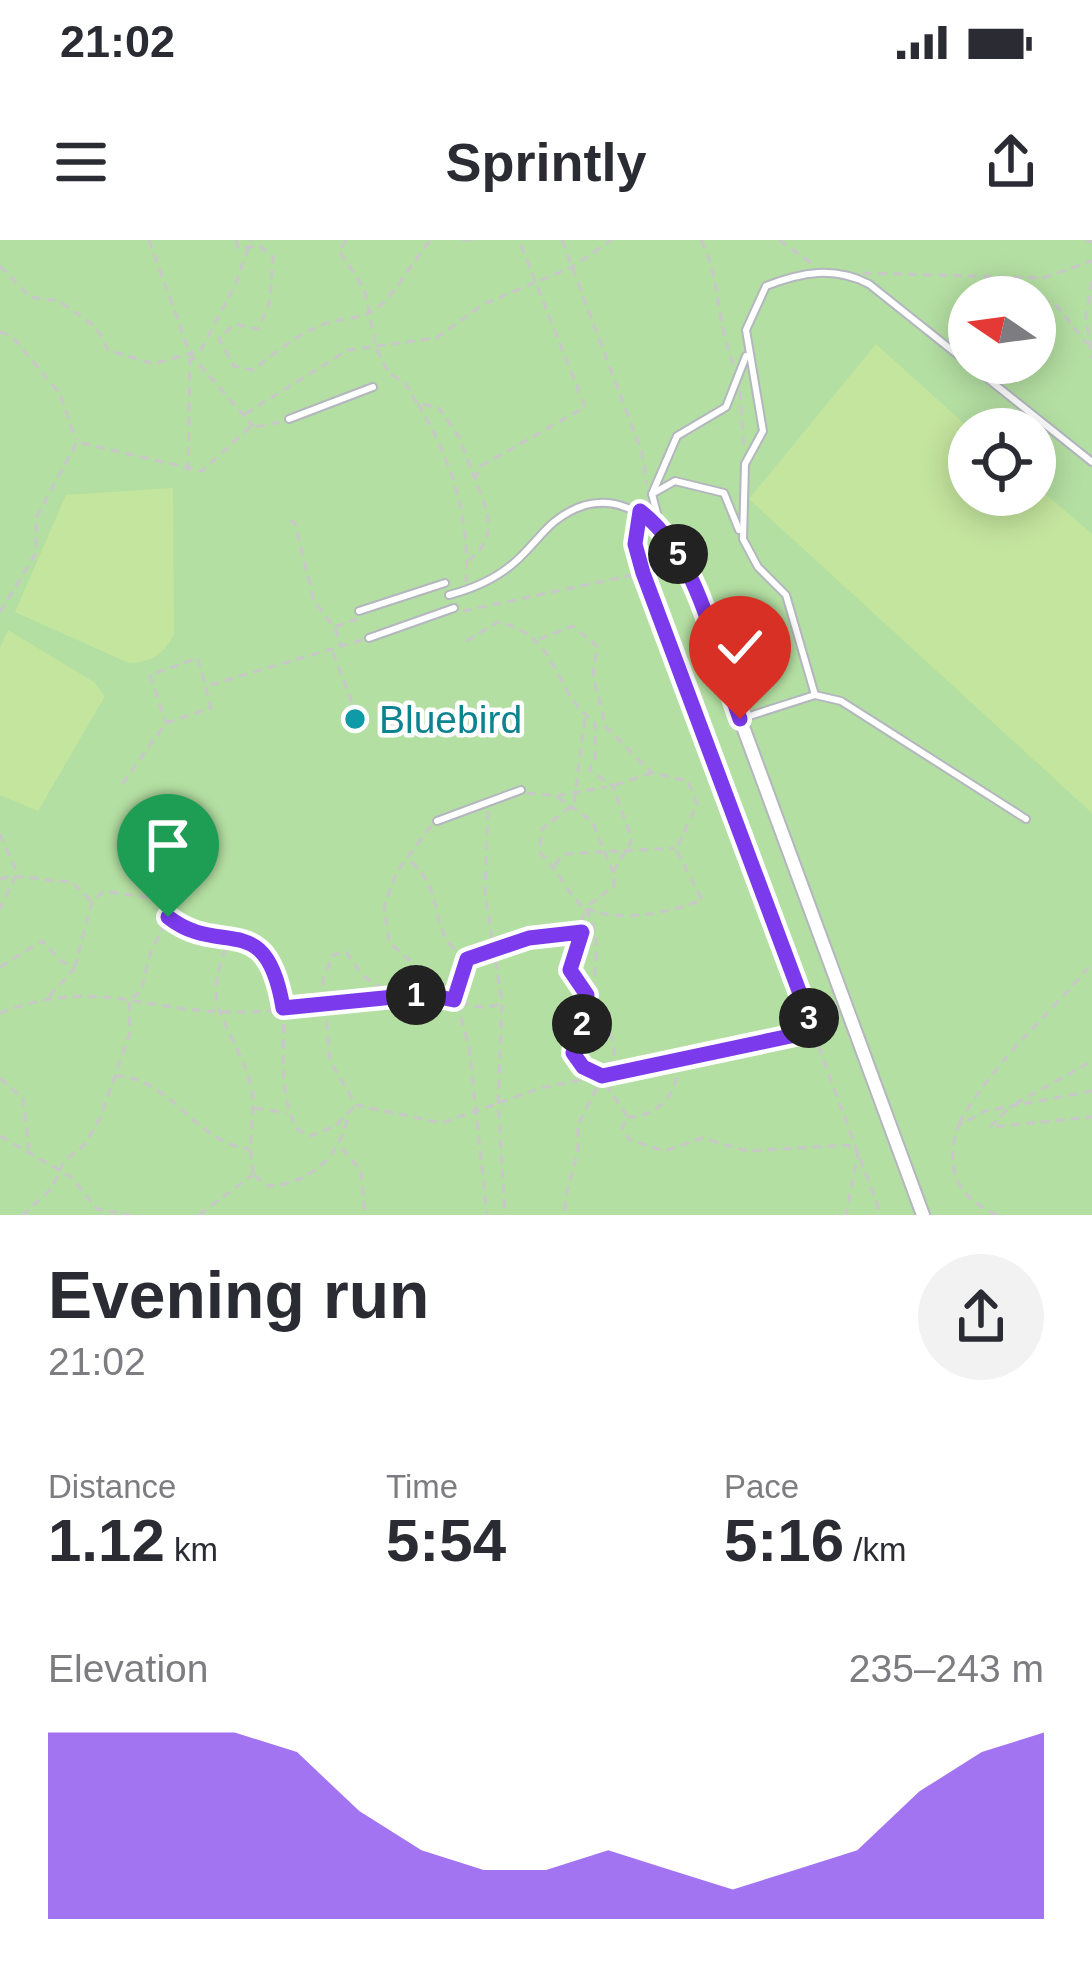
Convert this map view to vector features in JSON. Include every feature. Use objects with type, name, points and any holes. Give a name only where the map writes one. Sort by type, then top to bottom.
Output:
[{"type":"street","points":[[683,564],[923,1215]]},
{"type":"lane","points":[[743,539],[746,464],[763,431],[746,330],[766,286],[798,274],[845,272],[869,284],[1092,462]]},
{"type":"lane","points":[[683,564],[661,527],[650,493],[677,436],[726,407],[748,350]]},
{"type":"lane","points":[[289,419],[373,388]]},
{"type":"lane","points":[[650,493],[675,481],[724,493],[758,567],[787,595],[815,695]]},
{"type":"lane","points":[[449,596],[515,562],[574,509],[597,502],[640,511],[661,527]]},
{"type":"lane","points":[[361,614],[445,583]]},
{"type":"lane","points":[[369,638],[455,610]]},
{"type":"lane","points":[[740,719],[815,695],[842,701],[1026,819]]},
{"type":"lane","points":[[437,821],[523,791]]},
{"type":"path","points":[[149,240],[190,354],[188,471]]},
{"type":"path","points":[[236,240],[238,248],[260,246],[274,257],[270,302],[258,329],[235,324],[219,339],[234,366],[253,370],[286,342],[326,323],[371,312],[390,298],[405,268],[430,240]]},
{"type":"path","points":[[0,266],[30,297],[59,301],[96,328],[108,350],[154,364],[201,350],[251,240]]},
{"type":"path","points":[[346,240],[339,250],[364,289],[377,350],[440,440],[461,505],[468,561],[466,590]]},
{"type":"path","points":[[462,240],[478,240]]},
{"type":"path","points":[[475,479],[481,466],[585,407],[519,240]]},
{"type":"path","points":[[562,240],[642,453],[650,493]]},
{"type":"path","points":[[245,414],[348,350],[377,350],[436,338],[484,304],[572,267],[611,240]]},
{"type":"path","points":[[701,240],[710,258],[724,344],[739,377],[746,464]]},
{"type":"path","points":[[779,240],[825,273]]},
{"type":"path","points":[[1049,276],[1092,261]]},
{"type":"path","points":[[845,272],[948,277]]},
{"type":"path","points":[[1087,344],[1092,280]]},
{"type":"path","points":[[1056,306],[1087,344],[1092,359]]},
{"type":"path","points":[[0,332],[12,336],[60,394],[77,442],[37,518],[36,553],[0,612]]},
{"type":"path","points":[[190,354],[254,428]]},
{"type":"path","points":[[417,403],[439,408],[459,437],[492,523],[487,545],[468,561]]},
{"type":"path","points":[[77,442],[202,471],[238,435],[289,419]]},
{"type":"path","points":[[640,511],[635,544],[643,573],[881,1215]]},
{"type":"path","points":[[290,521],[296,523],[314,601],[334,627],[341,647]]},
{"type":"path","points":[[455,610],[613,584],[643,573]]},
{"type":"path","points":[[334,627],[361,614]]},
{"type":"path","points":[[466,641],[498,622],[539,638],[586,716],[595,722],[595,760],[589,770],[613,786],[632,840],[613,872]]},
{"type":"path","points":[[539,638],[562,627],[590,637],[598,647],[592,691],[604,725],[652,772],[688,781],[695,789],[691,826],[676,849],[646,854],[629,849],[563,854],[554,865]]},
{"type":"path","points":[[208,686],[369,638]]},
{"type":"path","points":[[332,650],[352,703]]},
{"type":"path","points":[[122,784],[166,723],[211,708],[198,658],[150,674],[166,723]]},
{"type":"path","points":[[566,1215],[567,1183],[581,1144],[577,1127],[615,1052],[608,1018],[590,1005],[599,968],[596,926],[566,891],[554,865],[539,852],[542,830],[570,807],[577,790],[583,760],[579,733],[586,716]]},
{"type":"path","points":[[523,791],[555,796],[613,786],[652,772]]},
{"type":"path","points":[[555,796],[592,821],[613,872],[614,886],[585,908],[570,970],[587,995],[573,1053],[583,1067],[602,1076],[627,1117]]},
{"type":"path","points":[[488,802],[490,950],[502,1004],[498,1102],[506,1215]]},
{"type":"path","points":[[437,821],[419,835],[396,873],[384,907],[389,942],[454,1000],[464,1019],[487,1215]]},
{"type":"path","points":[[0,835],[17,873],[0,909]]},
{"type":"path","points":[[585,908],[612,919],[676,910],[702,900],[676,849]]},
{"type":"path","points":[[129,999],[141,992],[150,954],[168,917],[170,858]]},
{"type":"path","points":[[408,860],[428,876],[442,940],[467,959]]},
{"type":"path","points":[[0,879],[17,873],[44,883],[71,881],[92,902]]},
{"type":"path","points":[[48,997],[75,966],[92,902],[104,891],[153,898],[184,930],[230,935],[260,948],[277,972],[289,1114],[297,1129],[310,1136],[348,1116]]},
{"type":"path","points":[[467,959],[582,932]]},
{"type":"path","points":[[230,935],[215,983],[219,1011],[238,1048],[253,1107],[247,1124],[253,1174],[268,1186],[283,1186],[331,1160],[341,1147],[348,1116],[356,1105]]},
{"type":"path","points":[[0,967],[41,941],[62,962],[75,966]]},
{"type":"path","points":[[396,997],[363,976],[346,952],[334,955],[323,981],[330,1060],[356,1105],[442,1123],[498,1102],[602,1076],[814,1031]]},
{"type":"path","points":[[454,1000],[467,959]]},
{"type":"path","points":[[997,1215],[983,1209],[954,1179],[949,1166],[958,1126],[1005,1053],[1051,1013],[1092,963]]},
{"type":"path","points":[[0,1013],[48,997],[102,993],[219,1011],[436,994],[482,1012],[502,1004]]},
{"type":"path","points":[[22,1215],[64,1172],[65,1160],[86,1144],[100,1118],[130,1034],[129,999]]},
{"type":"path","points":[[627,1117],[645,1117],[659,1107],[678,1076],[676,1060]]},
{"type":"path","points":[[1092,1061],[1010,1107],[990,1127],[1092,1118]]},
{"type":"path","points":[[113,1076],[136,1076],[223,1141],[250,1149]]},
{"type":"path","points":[[0,1078],[23,1099],[29,1150]]},
{"type":"path","points":[[958,1126],[985,1111],[1092,1091]]},
{"type":"path","points":[[253,1107],[289,1114]]},
{"type":"path","points":[[627,1117],[622,1128],[630,1140],[664,1151],[702,1138],[747,1151],[847,1145],[858,1152]]},
{"type":"path","points":[[0,1136],[64,1172],[97,1209],[130,1215]]},
{"type":"path","points":[[341,1147],[361,1171],[365,1215]]},
{"type":"path","points":[[845,1215],[858,1152]]},
{"type":"path","points":[[200,1215],[253,1174]]},
{"type":"green space","points":[[0,240],[1092,240],[1092,1215],[0,1215]]},
{"type":"green space","points":[[876,344],[948,409],[948,516],[1056,516],[1056,503],[1092,534],[1092,813],[749,499]]},
{"type":"green space","points":[[173,488],[174,634],[161,652],[129,663],[15,612],[66,495]]},
{"type":"green space","points":[[8,630],[94,682],[105,696],[38,811],[0,795],[0,648]]},
{"type":"place","name":"Bluebird","points":[[355,719]]},
{"type":"route","points":[[168,917],[184,930],[230,935],[260,948],[277,972],[283,1008],[424,994],[454,1000],[467,959],[529,938],[582,932],[570,970],[587,995],[573,1053],[583,1067],[602,1076],[814,1031],[643,573],[635,544],[640,511],[661,527],[683,564],[740,719]]}]
